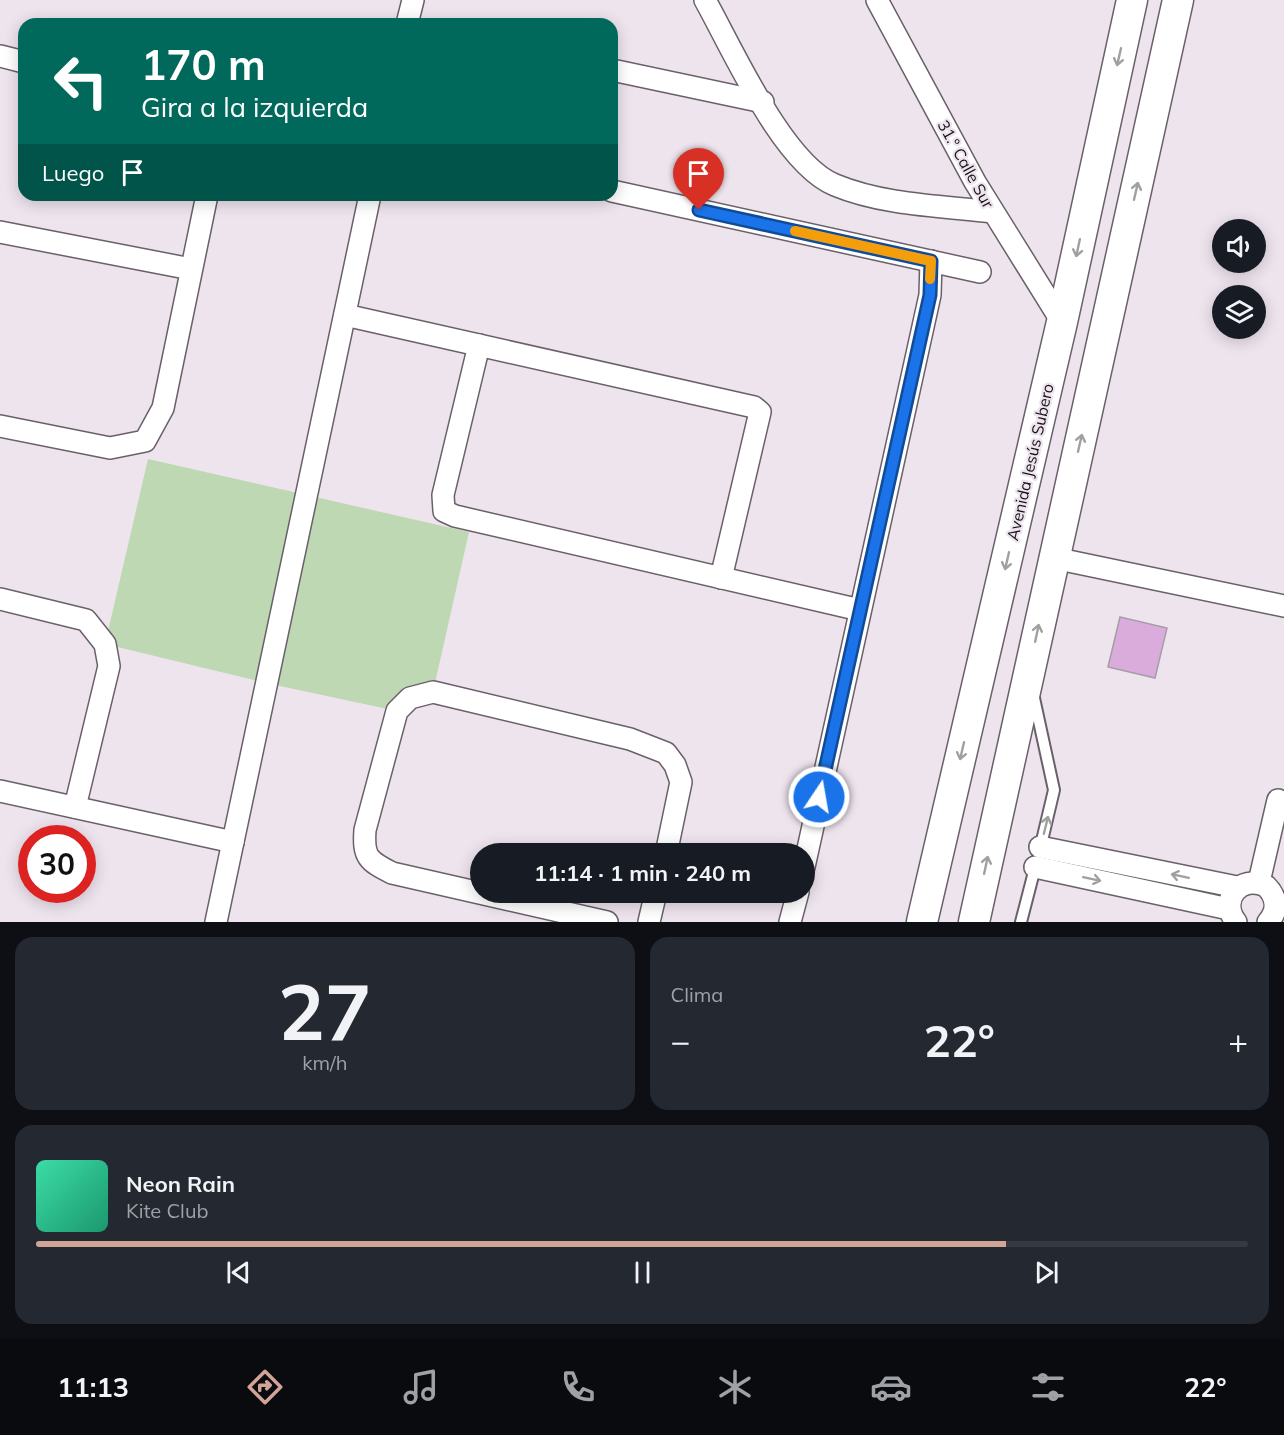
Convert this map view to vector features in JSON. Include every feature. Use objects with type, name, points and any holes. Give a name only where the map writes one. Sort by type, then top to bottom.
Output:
[{"type":"main road","name":"Avenida Jesús Subero","points":[[922,922],[1062,322],[1131,0]]},
{"type":"main road","points":[[974,922],[1178,0]]},
{"type":"street","points":[[408,18],[413,0]]},
{"type":"street","points":[[705,0],[786,142],[812,172],[833,185],[866,196],[993,212]]},
{"type":"street","name":"31.° Calle Sur","points":[[877,0],[993,212],[1062,322]]},
{"type":"street","points":[[0,56],[18,60]]},
{"type":"street","points":[[618,71],[762,102]]},
{"type":"street","points":[[618,192],[980,272]]},
{"type":"street","points":[[0,426],[110,448],[145,441],[163,408],[206,201]]},
{"type":"street","points":[[216,922],[369,201]]},
{"type":"street","points":[[0,232],[191,270]]},
{"type":"street","points":[[809,843],[930,295],[931,261]]},
{"type":"street","points":[[345,315],[754,407],[760,412],[721,578]]},
{"type":"street","points":[[479,345],[443,495],[444,511],[455,516],[860,609]]},
{"type":"street","points":[[1054,558],[1284,606]]},
{"type":"street","points":[[0,599],[86,620],[105,644],[109,666],[75,807]]},
{"type":"street","points":[[470,891],[392,873],[371,863],[364,849],[365,830],[397,711],[410,698],[433,692],[630,739],[666,753],[675,765],[681,782],[668,843]]},
{"type":"street","points":[[0,791],[233,842]]},
{"type":"street","points":[[1259,882],[1278,800]]},
{"type":"street","points":[[1038,857],[1237,887],[1259,882],[1266,886],[1275,898],[1274,914],[1268,922]]},
{"type":"street","points":[[1038,857],[1233,915]]},
{"type":"street","points":[[1233,915],[1229,901],[1237,887]]},
{"type":"street","points":[[524,903],[607,922]]},
{"type":"street","points":[[649,922],[653,903]]},
{"type":"street","points":[[790,922],[795,903]]},
{"type":"lane","points":[[1021,922],[1054,790],[1029,674]]},
{"type":"green space","points":[[148,459],[469,532],[433,692],[397,711],[266,683],[105,644]]},
{"type":"building","points":[[1120,617],[1167,628],[1155,678],[1108,667]]},
{"type":"slow traffic","points":[[795,231],[931,261],[930,279]]},
{"type":"route","points":[[699,210],[931,261],[930,295],[819,797]]}]
